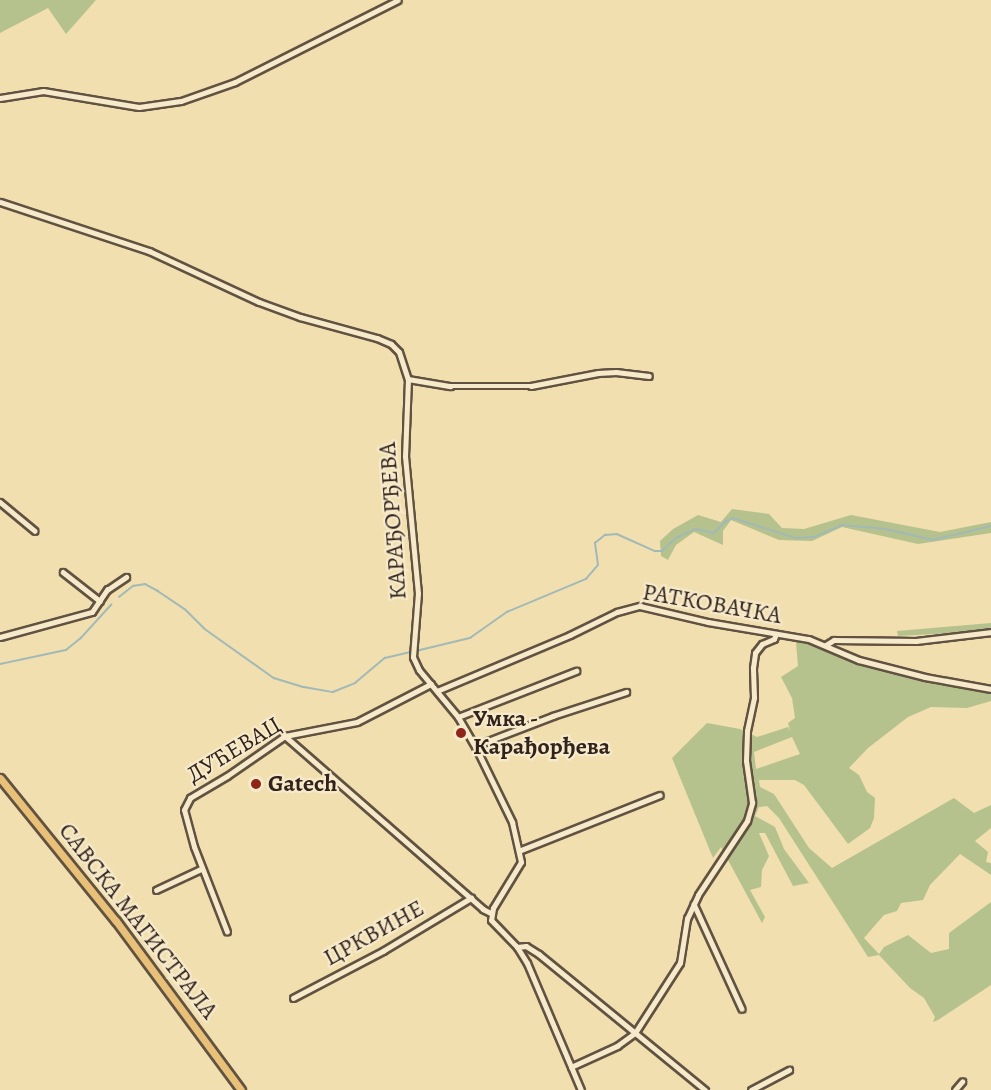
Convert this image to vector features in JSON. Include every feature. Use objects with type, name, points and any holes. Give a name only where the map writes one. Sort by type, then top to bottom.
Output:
[{"type":"main road","name":"САВСКА МАГИСТРАЛА","points":[[0,778],[116,921],[241,1090]]},
{"type":"street","points":[[0,98],[44,91],[68,93],[140,107],[181,101],[235,82],[398,0]]},
{"type":"street","name":"КАРАЂОРЂЕВА","points":[[0,202],[149,251],[277,309],[384,341],[399,352],[408,380],[405,456],[418,593],[413,653],[419,670],[458,717],[476,746],[512,822],[521,850]]},
{"type":"street","points":[[408,380],[450,386],[531,386],[598,373],[616,372],[649,376]]},
{"type":"street","points":[[0,502],[35,531]]},
{"type":"street","points":[[63,572],[100,601]]},
{"type":"street","points":[[0,637],[92,612],[107,590],[126,577]]},
{"type":"street","name":"РАТКОВАЧКА","points":[[437,691],[630,607],[654,608],[708,622],[826,645],[848,657],[870,663],[925,677],[991,689]]},
{"type":"street","points":[[826,645],[834,640],[916,641],[991,632]]},
{"type":"street","points":[[571,1066],[617,1046],[635,1033],[680,963],[687,919],[694,904],[747,821],[752,803],[746,761],[747,731],[754,698],[755,654],[762,644],[774,639],[776,634]]},
{"type":"street","points":[[458,717],[576,671]]},
{"type":"street","name":"ДУЋЕВАЦ","points":[[227,932],[201,869],[184,810],[185,804],[190,798],[285,736],[357,722],[431,684]]},
{"type":"street","points":[[476,746],[553,716],[626,692]]},
{"type":"street","points":[[285,736],[491,913]]},
{"type":"street","points":[[581,1090],[536,983],[517,947],[493,924],[491,913],[519,869],[521,850],[660,795]]},
{"type":"street","points":[[156,890],[201,869]]},
{"type":"street","name":"ЦРКВИНЕ","points":[[293,998],[383,951],[471,898]]},
{"type":"street","points":[[694,904],[742,1009]]},
{"type":"street","points":[[517,947],[526,946],[539,954],[705,1090]]},
{"type":"street","points":[[751,1090],[789,1070]]},
{"type":"street","points":[[955,1090],[962,1082]]},
{"type":"green space","points":[[0,0],[96,0],[66,34],[48,8],[0,33]]},
{"type":"green space","points":[[732,509],[769,514],[782,528],[804,529],[851,515],[940,532],[991,522],[991,533],[918,544],[842,527],[812,541],[779,540],[731,520],[723,531],[723,545],[694,532],[676,545],[668,560],[661,556],[660,541],[673,529],[698,515],[721,522]]},
{"type":"green space","points":[[991,623],[991,631],[898,636],[897,631]]},
{"type":"green space","points":[[800,641],[869,665],[932,683],[991,694],[991,701],[967,708],[931,707],[908,717],[868,748],[849,768],[859,775],[867,792],[875,798],[874,818],[870,828],[848,844],[804,785],[795,780],[759,780],[760,787],[774,794],[809,848],[832,868],[954,798],[974,813],[991,805],[991,828],[975,841],[988,852],[986,862],[991,863],[991,875],[960,854],[930,885],[923,900],[901,903],[897,911],[884,915],[864,938],[879,954],[884,947],[908,935],[931,953],[949,949],[949,933],[991,902],[991,985],[933,1022],[935,1017],[924,998],[910,988],[879,955],[868,957],[779,818],[767,806],[759,807],[755,816],[775,827],[784,849],[809,883],[793,886],[765,833],[759,833],[769,856],[762,870],[761,887],[750,890],[765,917],[762,923],[721,847],[713,858],[672,758],[707,723],[740,729],[757,737],[788,727],[790,731],[788,723],[795,718],[792,698],[781,677],[798,666],[796,642]],"holes":[[[792,737],[800,754],[756,769],[754,752]]]},
{"type":"waterway","points":[[416,651],[470,638],[507,612],[586,579],[598,565],[595,543],[605,535],[617,534],[655,551],[662,551],[676,538],[695,529],[714,533],[725,522],[733,518],[796,538],[814,537],[842,525],[886,529],[933,540],[991,526]]},
{"type":"waterway","points":[[119,597],[133,586],[145,584],[185,609],[205,629],[274,678],[304,687],[333,692],[355,683],[385,658],[411,652]]},
{"type":"waterway","points":[[0,664],[66,650],[81,638],[111,605]]},
{"type":"place","name":"Умка - Карађорђева","points":[[461,733]]},
{"type":"place","name":"Gatech","points":[[256,784]]}]
